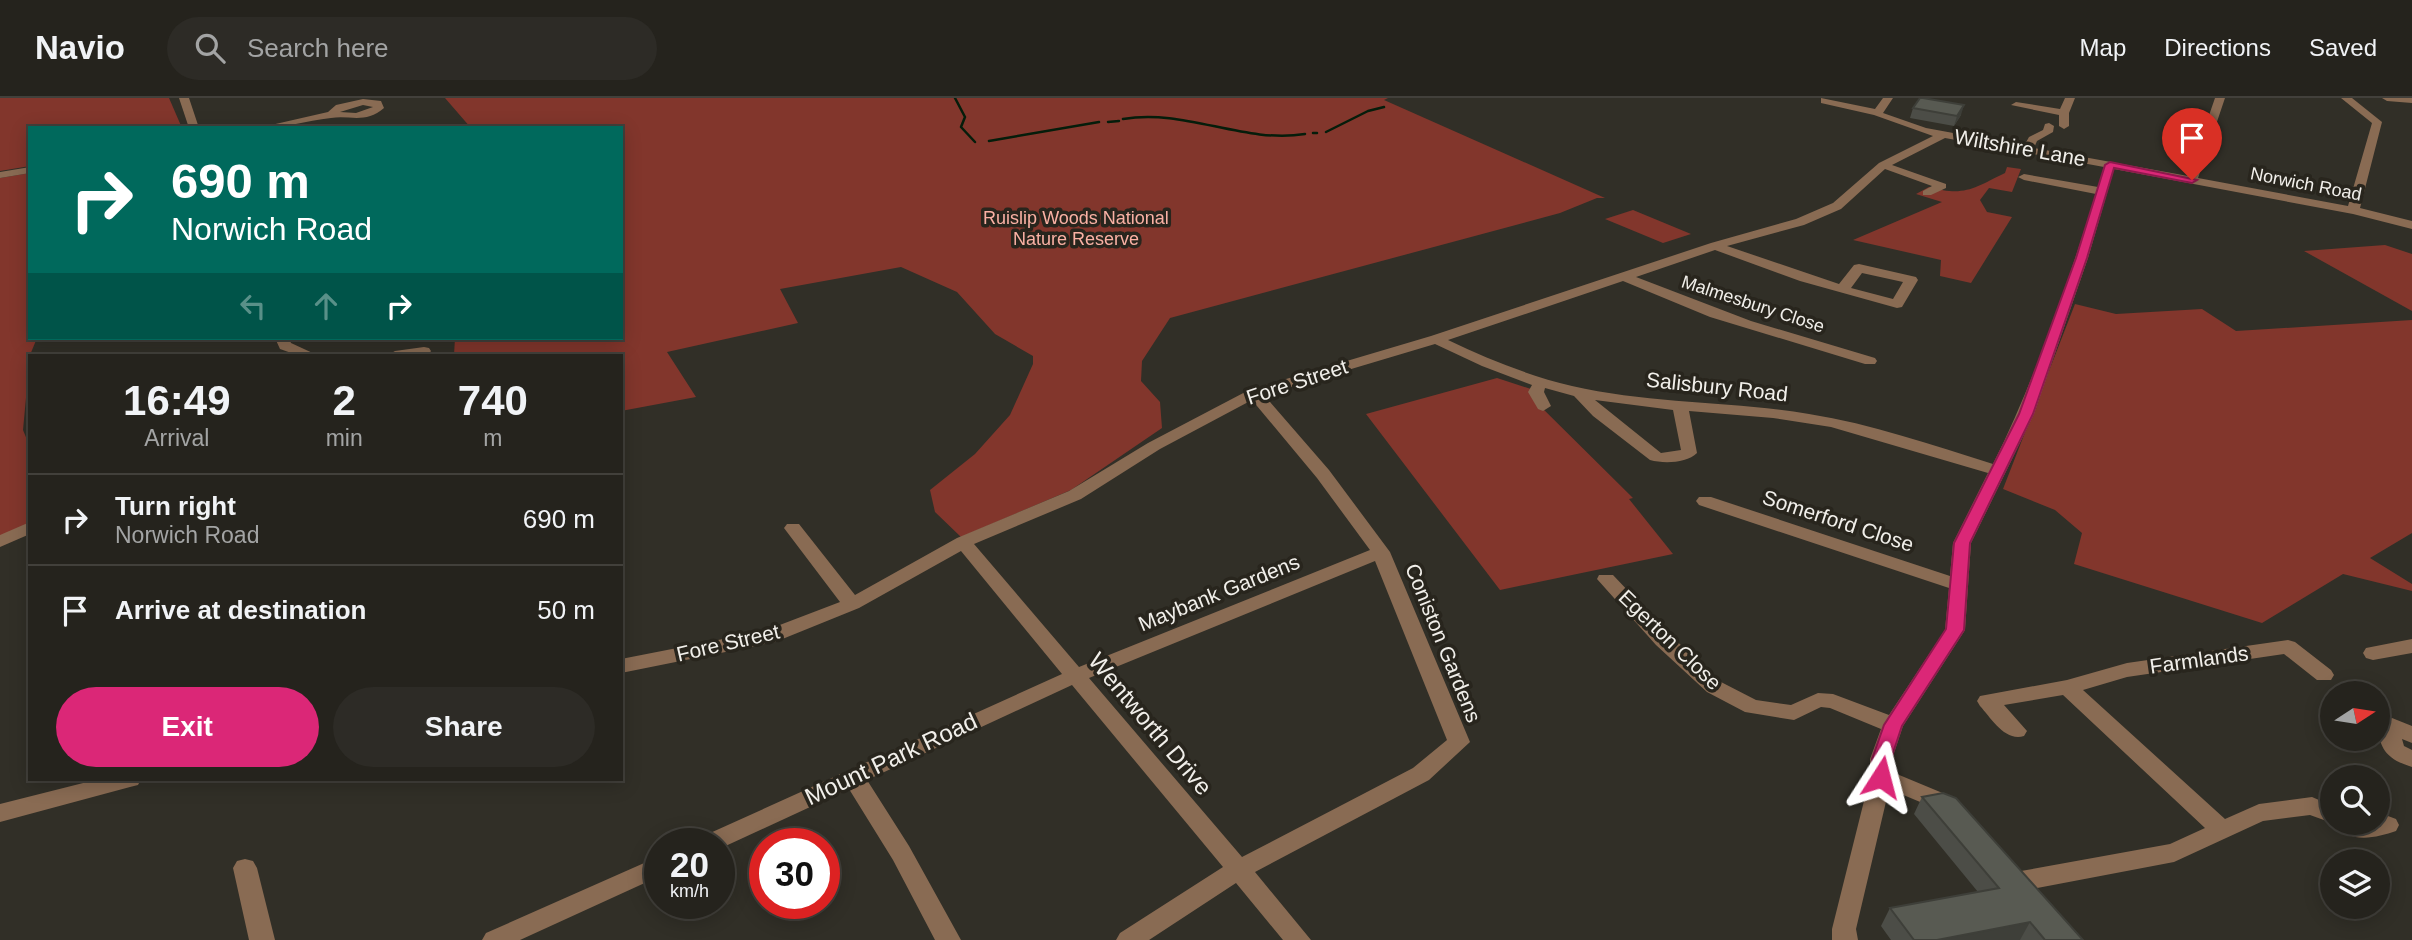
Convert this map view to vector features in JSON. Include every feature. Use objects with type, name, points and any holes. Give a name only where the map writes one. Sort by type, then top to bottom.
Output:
[{"type":"street","points":[[184,98],[193,126]]},
{"type":"street","name":"Wiltshire Lane","points":[[1826,98],[1825,101],[1878,113],[1890,121],[1943,135],[2110,165],[2082,258],[2026,414],[1962,543],[1955,630],[1893,725],[1881,759],[1881,777],[1844,929],[1845,940]]},
{"type":"street","points":[[1878,113],[1888,98]]},
{"type":"street","points":[[2064,126],[2064,113],[2070,98]]},
{"type":"street","points":[[2192,180],[2220,98]]},
{"type":"street","points":[[2346,98],[2377,122],[2353,211]]},
{"type":"street","points":[[2387,98],[2412,100]]},
{"type":"street","points":[[273,126],[334,114],[360,115],[376,110],[379,105],[353,101],[336,109],[334,114]]},
{"type":"street","points":[[2016,105],[2064,113]]},
{"type":"street","points":[[360,115],[367,126]]},
{"type":"street","points":[[2028,150],[2033,139],[2048,132],[2049,126]]},
{"type":"street","name":"Fore Street","points":[[623,666],[768,637],[852,604],[963,542],[1075,495],[1154,446],[1254,393],[1436,339],[1826,212],[1883,166],[1943,135]]},
{"type":"street","name":"Norwich Road","points":[[2110,165],[2353,211],[2412,225]]},
{"type":"street","points":[[1883,166],[1942,186],[1927,193]]},
{"type":"street","points":[[0,175],[28,170]]},
{"type":"street","points":[[2024,177],[2100,191]]},
{"type":"street","points":[[1716,246],[1800,278],[1842,290]]},
{"type":"street","name":"Malmesbury Close","points":[[1625,277],[1655,291],[1758,328],[1870,360]]},
{"type":"street","name":"Salisbury Road","points":[[1436,339],[1481,362],[1540,383],[1579,392],[1680,406],[1808,418],[1895,439],[1996,470]]},
{"type":"street","points":[[283,340],[285,346],[307,354]]},
{"type":"street","points":[[402,354],[424,351]]},
{"type":"street","points":[[1540,383],[1536,392],[1543,406]]},
{"type":"street","points":[[1579,392],[1599,413],[1656,457],[1689,453],[1690,447],[1680,406]]},
{"type":"street","name":"Coniston Gardens","points":[[1239,869],[1421,774],[1459,742],[1381,552],[1323,474],[1254,393]]},
{"type":"street","name":"Somerford Close","points":[[1705,501],[1958,585]]},
{"type":"street","points":[[0,542],[28,528]]},
{"type":"street","points":[[793,528],[852,604]]},
{"type":"street","name":"Wentworth Drive","points":[[963,542],[1298,940]]},
{"type":"street","name":"Maybank Gardens","points":[[1075,676],[1381,552]]},
{"type":"street","name":"Egerton Close","points":[[1606,579],[1663,640],[1714,688],[1752,707],[1794,713],[1818,700],[1833,701],[1893,725]]},
{"type":"street","points":[[2373,653],[2412,646]]},
{"type":"street","name":"Farmlands","points":[[2015,732],[1987,701],[2067,687],[2127,670],[2288,647],[2324,675]]},
{"type":"street","name":"Mount Park Road","points":[[735,831],[1075,676]]},
{"type":"street","points":[[2067,687],[2222,830]]},
{"type":"street","points":[[2412,735],[2387,724],[2395,751],[2412,759]]},
{"type":"street","points":[[853,777],[901,853],[948,940]]},
{"type":"street","points":[[1881,777],[1957,808],[1966,818]]},
{"type":"street","points":[[0,813],[76,787],[116,781]]},
{"type":"street","points":[[2021,881],[2175,853],[2259,814],[2312,806],[2320,810]]},
{"type":"street","points":[[2003,860],[2039,901]]},
{"type":"street","points":[[245,868],[262,940]]},
{"type":"street","points":[[1129,940],[1239,869]]},
{"type":"street","points":[[495,940],[644,872]]},
{"type":"green space","points":[[0,98],[169,98],[181,126],[28,126],[28,166],[0,171]]},
{"type":"green space","name":"Ruislip Woods National Nature Reserve","points":[[445,98],[1388,98],[1384,100],[1605,198],[1597,198],[1560,213],[1170,318],[1142,361],[1141,381],[1160,402],[1162,428],[1071,490],[961,537],[935,512],[930,490],[975,454],[1010,415],[1033,364],[1033,356],[995,334],[957,292],[901,267],[780,289],[798,323],[667,352],[696,397],[623,411],[623,354],[454,354],[455,340],[623,340],[623,126],[469,126]]},
{"type":"green space","points":[[2007,167],[2021,169],[2012,192],[1989,188],[1980,200],[1987,212],[2012,217],[1971,283],[1940,276],[1941,260],[1853,240],[1942,202],[1916,194],[1929,187],[1952,191],[1969,189],[2005,173]]},
{"type":"green space","points":[[28,173],[28,340],[36,340],[28,354],[23,430],[28,442],[28,528],[0,542],[0,178]]},
{"type":"green space","points":[[1633,210],[1691,234],[1663,243],[1605,219]]},
{"type":"green space","points":[[2385,245],[2412,254],[2412,311],[2304,251]]},
{"type":"green space","points":[[2075,304],[2116,314],[2202,309],[2236,331],[2412,320],[2412,533],[2370,558],[2412,584],[2412,591],[2343,574],[2262,623],[2074,564],[2082,533],[2055,510],[2003,489]]},
{"type":"green space","points":[[1497,378],[1531,389],[1532,398],[1633,498],[1629,499],[1673,554],[1500,590],[1366,414]]},
{"type":"building","points":[[1920,98],[1964,105],[1957,116],[1913,108]]},
{"type":"building","points":[[1943,793],[1956,798],[2083,940],[2045,940],[2030,922],[1937,940],[1914,940],[1890,908],[1999,888],[1922,797]]},
{"type":"waterway","points":[[955,98],[965,117],[961,127],[975,142]]},
{"type":"waterway","points":[[1326,132],[1368,111],[1384,107]]},
{"type":"waterway","points":[[1123,119],[1169,118],[1259,134],[1305,134]]},
{"type":"waterway","points":[[1108,122],[1119,121]]},
{"type":"waterway","points":[[989,141],[1099,122]]},
{"type":"route","points":[[1881,777],[1881,759],[1893,725],[1921,686],[1955,630],[1962,543],[2026,414],[2082,258],[2110,165],[2192,180]]}]
